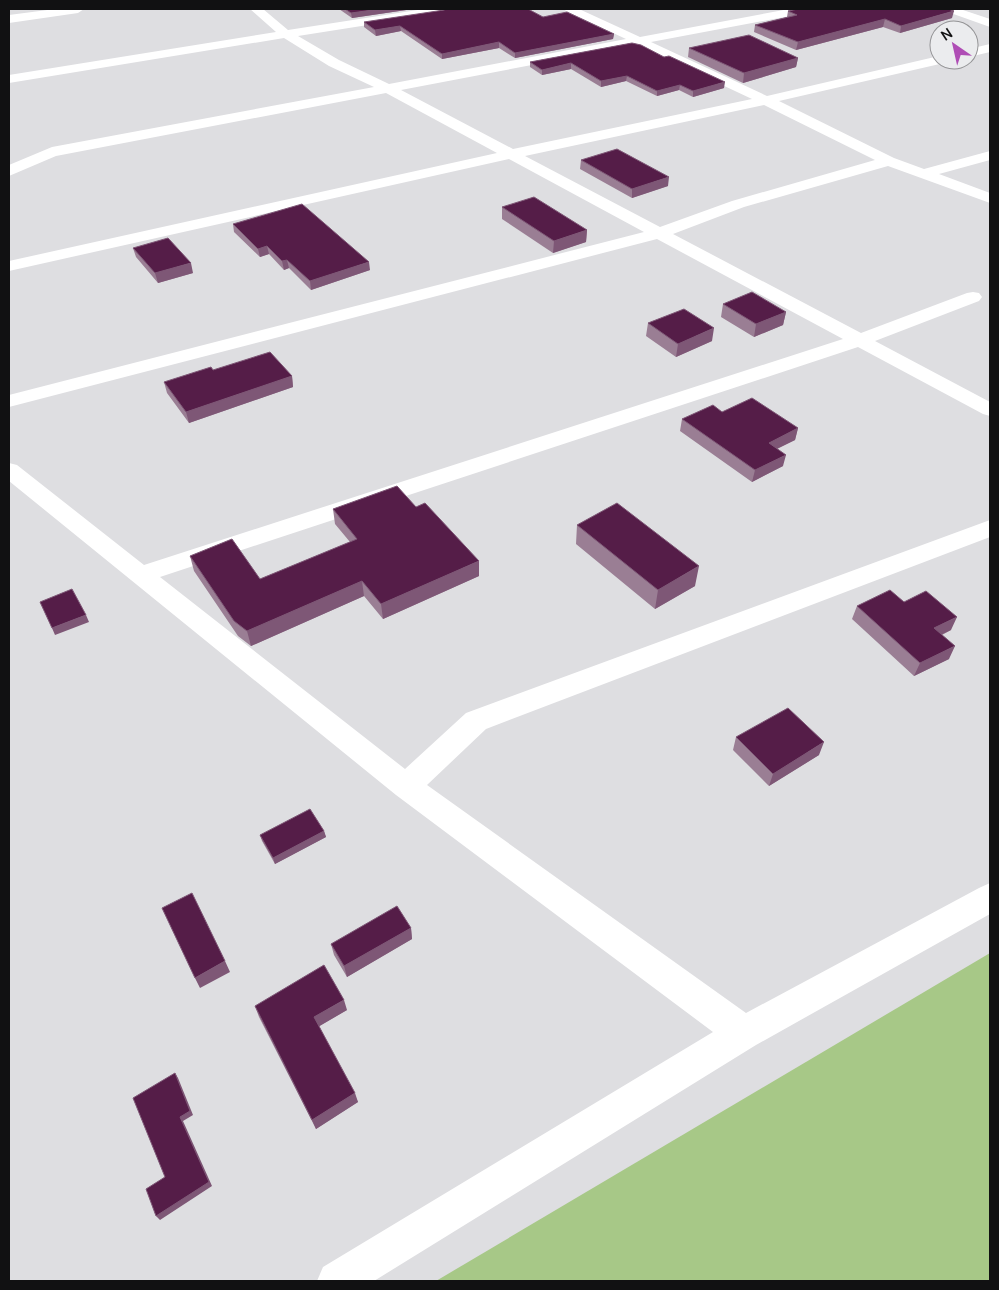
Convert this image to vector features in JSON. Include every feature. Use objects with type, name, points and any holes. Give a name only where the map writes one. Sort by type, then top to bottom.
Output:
[{"type":"street","points":[[9,19],[78,9]]},
{"type":"street","points":[[256,9],[285,34],[334,64],[389,89],[990,410]]},
{"type":"street","points":[[9,79],[444,9]]},
{"type":"street","points":[[570,9],[766,100],[888,161],[926,173],[990,198]]},
{"type":"street","points":[[9,171],[52,152],[806,9]]},
{"type":"street","points":[[949,9],[990,23]]},
{"type":"street","points":[[9,266],[512,154],[766,100],[929,62]]},
{"type":"street","points":[[926,173],[990,155]]},
{"type":"street","points":[[9,400],[659,232],[738,204],[888,161]]},
{"type":"street","points":[[140,575],[860,340],[973,297]]},
{"type":"street","points":[[9,470],[406,786],[744,1033]]},
{"type":"street","points":[[406,786],[476,721],[990,528]]},
{"type":"street","points":[[349,1278],[744,1033],[990,898]]},
{"type":"green space","points":[[990,953],[990,1281],[436,1281]]},
{"type":"building","points":[[345,9],[380,9],[351,13]]},
{"type":"building","points":[[446,9],[528,9],[543,17],[567,12],[614,34],[515,53],[499,42],[442,54],[400,26],[375,30],[364,22]]},
{"type":"building","points":[[798,9],[948,9],[954,11],[901,26],[885,19],[798,42],[755,25],[797,15],[788,11]]},
{"type":"building","points":[[749,35],[798,58],[744,73],[689,48]]},
{"type":"building","points":[[632,43],[641,45],[664,57],[669,56],[725,82],[693,91],[680,85],[657,91],[627,76],[601,81],[571,63],[542,70],[530,62]]},
{"type":"building","points":[[617,149],[669,177],[632,189],[581,160]]},
{"type":"building","points":[[534,197],[587,230],[554,241],[502,207]]},
{"type":"building","points":[[302,204],[369,262],[310,281],[287,260],[282,261],[267,246],[258,249],[233,224]]},
{"type":"building","points":[[168,238],[191,263],[155,273],[133,248]]},
{"type":"building","points":[[752,292],[786,312],[756,324],[723,304]]},
{"type":"building","points":[[684,309],[714,328],[678,344],[648,323]]},
{"type":"building","points":[[270,352],[292,376],[186,412],[164,382],[211,367],[213,370]]},
{"type":"building","points":[[752,398],[798,428],[769,443],[786,455],[755,470],[682,419],[713,405],[722,412]]},
{"type":"building","points":[[397,486],[416,507],[425,503],[479,561],[381,604],[362,581],[247,631],[234,621],[190,556],[232,539],[260,579],[357,539],[333,509]]},
{"type":"building","points":[[617,503],[699,566],[658,590],[577,525]]},
{"type":"building","points":[[72,589],[86,615],[52,628],[40,602]]},
{"type":"building","points":[[890,590],[904,602],[926,591],[957,617],[934,628],[955,646],[920,663],[857,606]]},
{"type":"building","points":[[788,708],[824,742],[773,774],[736,737]]},
{"type":"building","points":[[310,809],[324,831],[273,858],[260,835]]},
{"type":"building","points":[[192,893],[225,961],[195,978],[162,908]]},
{"type":"building","points":[[397,906],[411,928],[344,966],[331,944]]},
{"type":"building","points":[[324,965],[344,1000],[314,1017],[355,1093],[312,1120],[255,1006]]},
{"type":"building","points":[[175,1073],[190,1111],[180,1117],[209,1182],[156,1216],[146,1189],[165,1177],[133,1098]]}]
